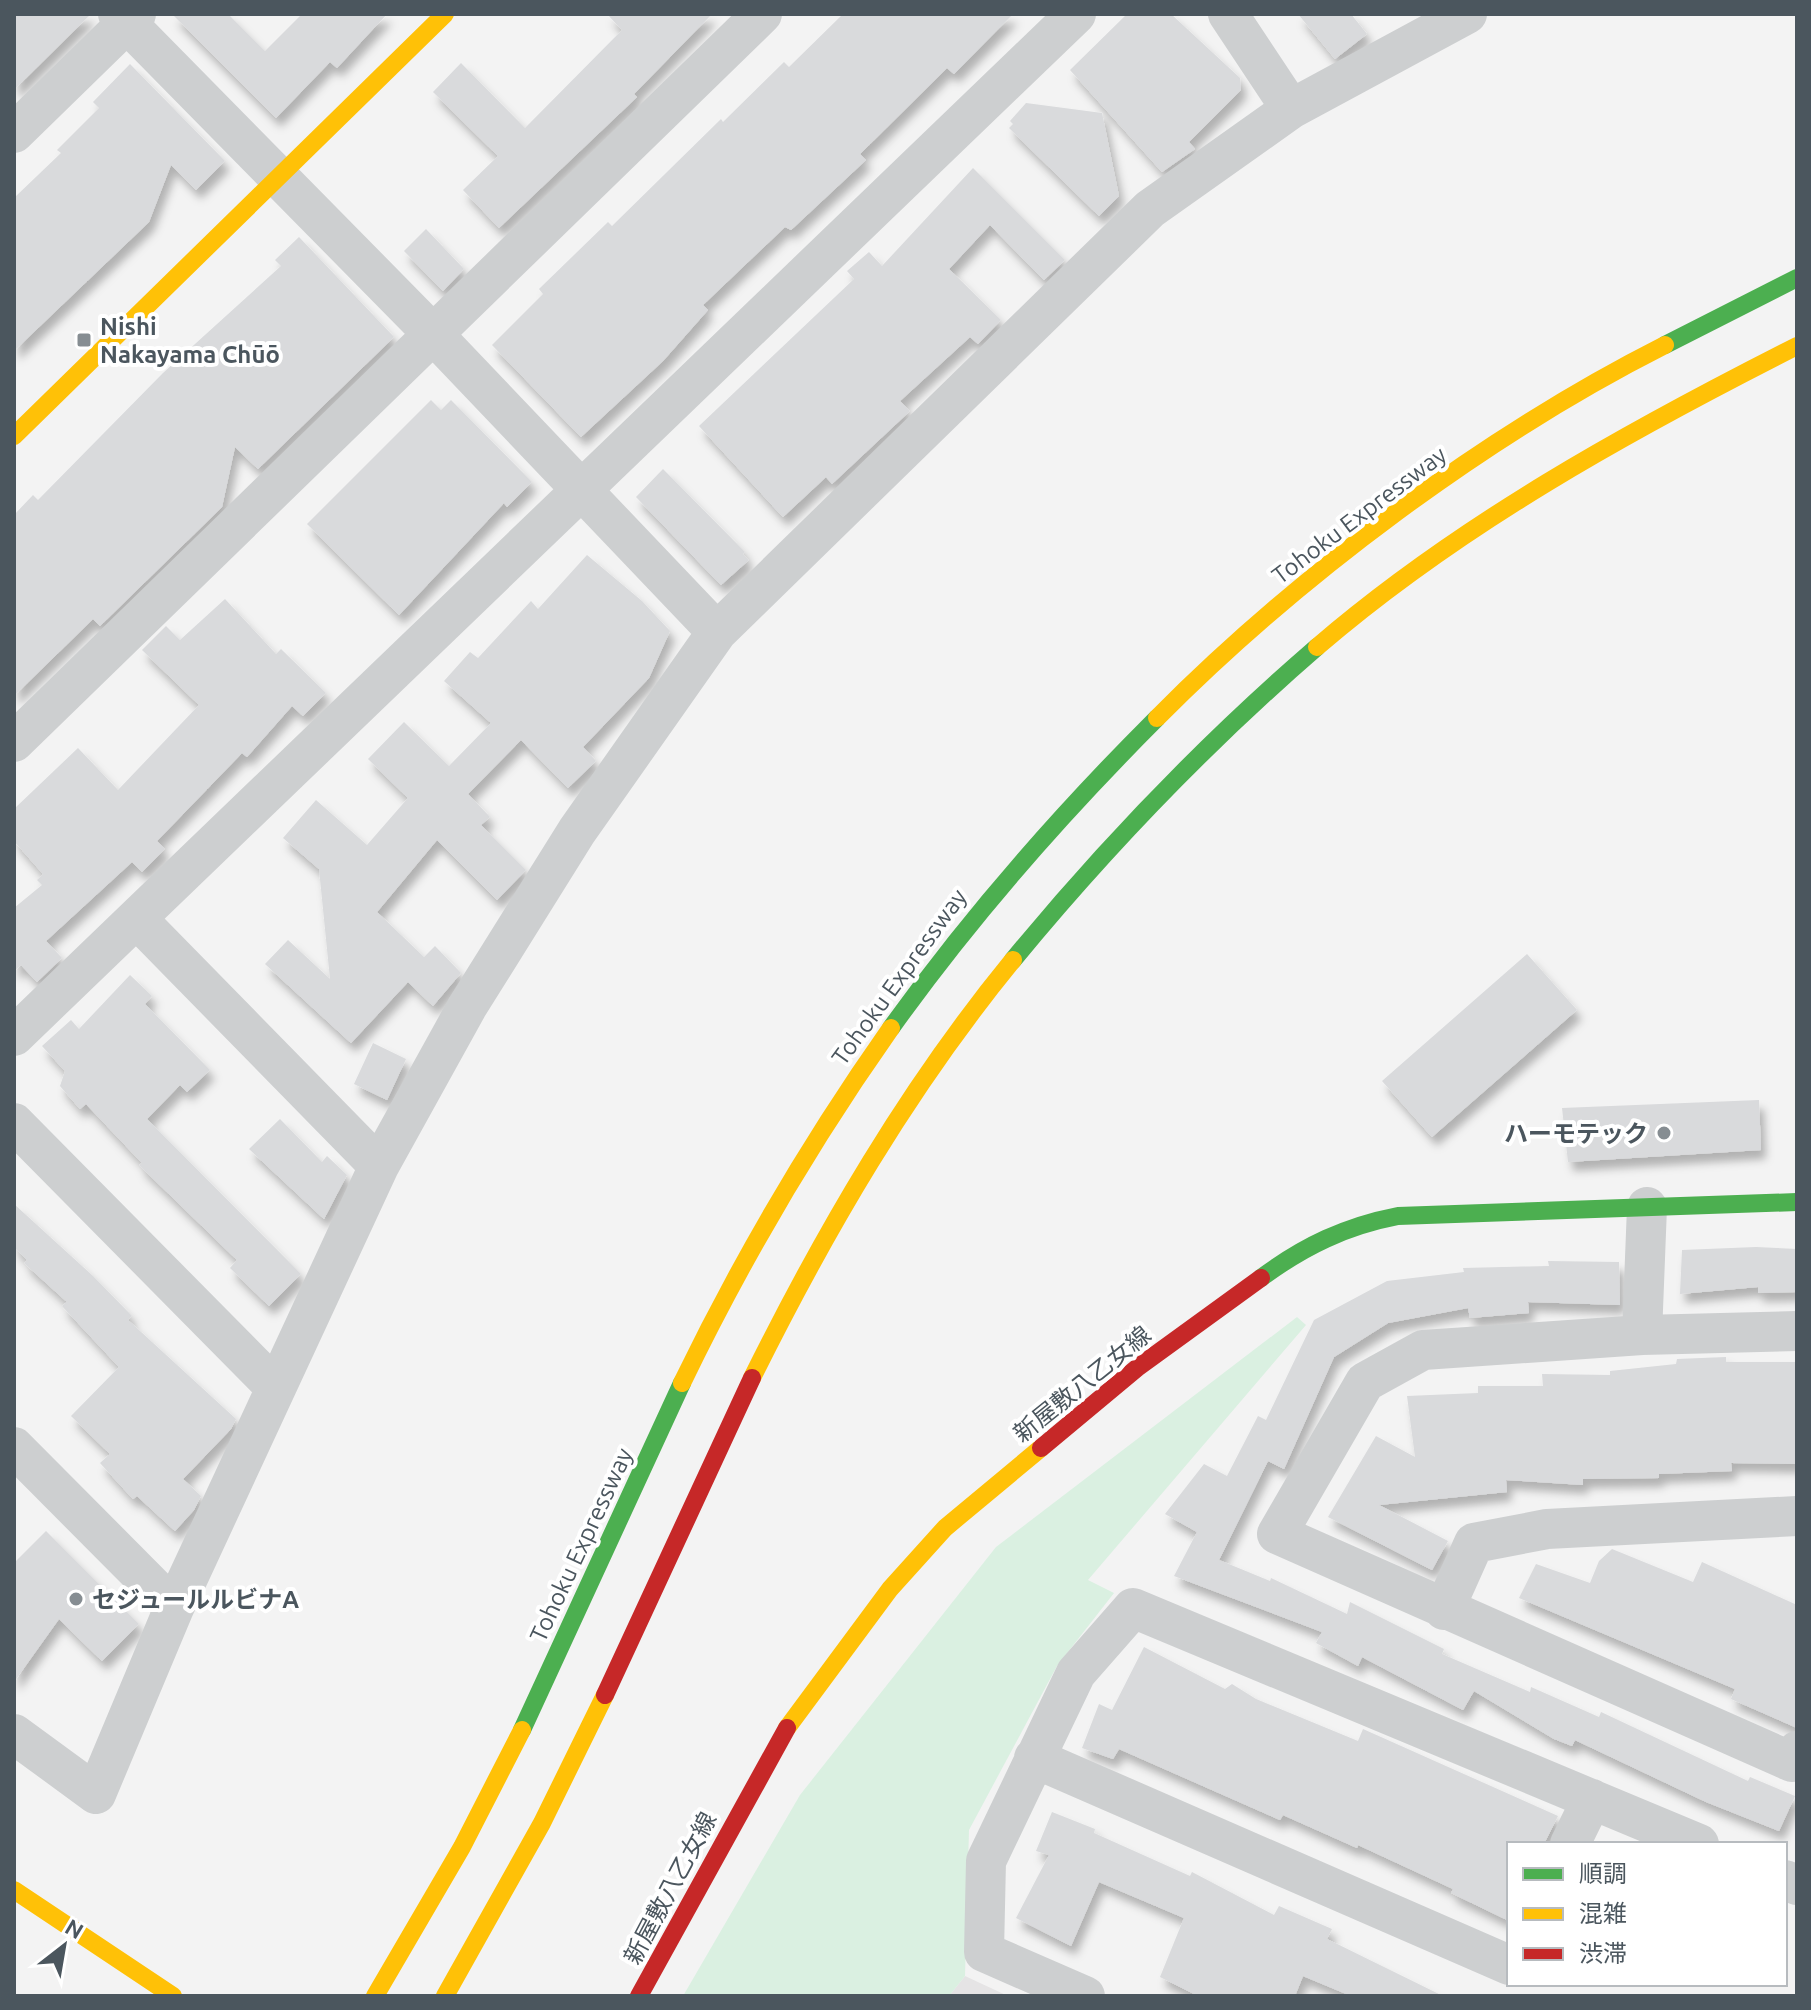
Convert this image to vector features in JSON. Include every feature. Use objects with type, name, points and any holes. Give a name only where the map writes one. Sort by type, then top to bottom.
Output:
[{"type":"main road","points":[[14,436],[445,14]]},
{"type":"main road","name":"Tohoku Expressway","points":[[375,1996],[465,1843],[531,1711],[672,1405],[746,1257],[817,1135],[889,1026],[995,886],[1155,714],[1245,633],[1354,545],[1451,474],[1552,408],[1657,347],[1797,278]]},
{"type":"main road","points":[[445,1996],[518,1869],[577,1751],[727,1427],[800,1283],[879,1148],[990,987],[1117,837],[1200,752],[1395,584],[1579,463],[1690,399],[1797,346]]},
{"type":"main road","name":"新屋敷八乙女線","points":[[639,1996],[775,1745],[890,1589],[945,1528],[1137,1368],[1278,1265],[1311,1244],[1360,1223],[1453,1212],[1797,1202]]},
{"type":"main road","points":[[14,1890],[173,1996]]},
{"type":"street","points":[[14,742],[762,14]]},
{"type":"street","points":[[14,1036],[1076,14]]},
{"type":"street","points":[[1228,14],[1291,109]]},
{"type":"street","points":[[14,1734],[96,1794],[174,1608],[379,1166],[467,1007],[577,831],[717,632],[1150,209],[1291,109],[1467,14]]},
{"type":"street","points":[[14,133],[127,17],[278,179],[433,334],[717,632]]},
{"type":"street","points":[[138,920],[379,1166]]},
{"type":"street","points":[[14,1123],[276,1388]]},
{"type":"street","points":[[1642,1335],[1647,1207]]},
{"type":"street","points":[[1797,1331],[1642,1335],[1423,1350],[1365,1382],[1277,1534],[1792,1762],[1797,1751]]},
{"type":"street","points":[[14,1447],[174,1608]]},
{"type":"street","points":[[1444,1610],[1474,1543],[1547,1529],[1797,1516]]},
{"type":"street","points":[[1085,1996],[984,1952],[986,1861],[1076,1673],[1133,1608],[1694,1842]]},
{"type":"street","points":[[1034,1758],[1507,1964]]},
{"type":"street","points":[[1571,1842],[1592,1799]]},
{"type":"street","points":[[1499,1996],[1507,1978]]},
{"type":"shaded area","points":[[965,1976],[1008,1996],[949,1996]]},
{"type":"green space","points":[[1297,1317],[1306,1325],[1088,1580],[1114,1593],[1057,1666],[969,1830],[965,1976],[949,1996],[683,1996],[800,1795],[996,1547]]},
{"type":"building","points":[[14,14],[91,14],[14,90]]},
{"type":"building","points":[[172,14],[228,14],[265,51],[302,14],[387,14],[337,68],[330,62],[276,118]]},
{"type":"building","points":[[607,14],[712,14],[634,94],[637,97],[499,228],[463,190],[498,156],[433,92],[461,63],[525,128],[622,30]]},
{"type":"building","points":[[843,14],[1013,14],[954,74],[947,68],[860,154],[866,160],[791,230],[785,227],[703,305],[708,310],[663,361],[581,437],[492,345],[543,294],[539,289],[608,222],[612,226],[721,119],[723,122],[784,62],[789,67]]},
{"type":"building","points":[[1127,14],[1171,14],[1240,78],[1241,90],[1189,142],[1195,149],[1162,172],[1070,70]]},
{"type":"building","points":[[1298,14],[1351,14],[1367,34],[1335,59]]},
{"type":"building","points":[[130,64],[225,161],[196,190],[171,165],[149,222],[14,351],[14,198],[61,153],[57,150],[99,108],[93,102]]},
{"type":"building","points":[[1026,103],[1102,113],[1119,196],[1099,216],[1009,128],[1013,124],[1010,121]]},
{"type":"building","points":[[973,168],[1065,260],[1044,280],[990,225],[949,269],[1001,320],[978,344],[970,337],[900,401],[910,411],[832,484],[826,477],[783,517],[699,426],[854,279],[847,271],[869,252],[882,266]]},
{"type":"building","points":[[426,229],[464,269],[443,291],[404,251]]},
{"type":"building","points":[[299,237],[394,337],[258,469],[235,447],[222,507],[100,626],[93,619],[14,696],[14,515],[33,495],[38,500],[163,373],[281,266],[275,260]]},
{"type":"building","points":[[431,400],[441,410],[451,400],[532,482],[507,507],[504,503],[399,615],[307,524]]},
{"type":"building","points":[[663,469],[745,552],[743,554],[749,560],[721,585],[636,497]]},
{"type":"building","points":[[587,555],[642,601],[670,631],[649,678],[583,747],[596,761],[568,788],[521,740],[468,794],[490,817],[481,825],[526,870],[497,900],[437,840],[377,912],[424,957],[435,946],[461,973],[433,1006],[408,982],[351,1043],[265,964],[288,940],[330,979],[319,869],[283,838],[316,800],[367,845],[408,798],[368,759],[404,722],[449,766],[491,723],[444,681],[470,652],[478,658],[531,601],[538,609]]},
{"type":"building","points":[[225,599],[276,654],[281,649],[326,693],[303,716],[292,706],[247,757],[242,753],[157,841],[165,849],[142,872],[132,862],[46,941],[62,958],[37,982],[21,965],[14,971],[14,908],[42,885],[37,880],[43,874],[14,841],[14,809],[78,748],[118,790],[199,705],[142,650],[166,626],[180,640]]},
{"type":"building","points":[[1527,954],[1577,1010],[1432,1137],[1382,1081]]},
{"type":"building","points":[[130,975],[152,996],[145,1004],[210,1070],[187,1092],[180,1085],[147,1119],[301,1274],[269,1306],[230,1268],[237,1260],[139,1165],[142,1163],[86,1104],[80,1109],[60,1086],[65,1071],[42,1046],[71,1020],[79,1029]]},
{"type":"building","points":[[373,1043],[406,1059],[387,1100],[354,1084]]},
{"type":"building","points":[[1759,1100],[1761,1150],[1568,1162],[1562,1108]]},
{"type":"building","points":[[280,1119],[322,1162],[327,1156],[347,1175],[324,1219],[249,1149]]},
{"type":"building","points":[[14,1204],[93,1276],[132,1316],[128,1320],[236,1419],[231,1429],[183,1479],[201,1496],[194,1510],[175,1531],[137,1496],[133,1499],[100,1463],[110,1454],[71,1416],[119,1367],[62,1306],[67,1302],[24,1263],[27,1260],[14,1247]]},
{"type":"building","points":[[1797,1249],[1797,1292],[1758,1293],[1758,1287],[1680,1294],[1682,1250]]},
{"type":"building","points":[[1548,1261],[1619,1262],[1620,1305],[1528,1302],[1529,1313],[1470,1318],[1468,1308],[1388,1323],[1334,1357],[1284,1469],[1268,1461],[1219,1560],[1270,1581],[1271,1578],[1347,1614],[1350,1602],[1444,1649],[1442,1654],[1530,1692],[1531,1687],[1599,1717],[1601,1712],[1748,1781],[1750,1777],[1795,1796],[1779,1831],[1706,1802],[1575,1740],[1572,1746],[1554,1739],[1474,1691],[1463,1710],[1362,1657],[1358,1666],[1316,1643],[1322,1632],[1174,1576],[1197,1532],[1165,1514],[1204,1464],[1227,1476],[1258,1416],[1266,1420],[1314,1320],[1387,1281],[1464,1272],[1463,1268],[1549,1266]]},
{"type":"building","points":[[1726,1357],[1726,1362],[1796,1362],[1797,1464],[1731,1463],[1732,1471],[1659,1474],[1659,1478],[1583,1479],[1583,1485],[1506,1480],[1507,1492],[1379,1505],[1448,1541],[1432,1570],[1328,1517],[1376,1436],[1415,1457],[1407,1396],[1478,1393],[1478,1386],[1543,1386],[1542,1374],[1610,1375],[1610,1371],[1676,1364],[1677,1359]]},
{"type":"building","name":"セジュールルビナA","points":[[46,1531],[139,1624],[102,1661],[59,1619],[14,1682],[14,1563]]},
{"type":"building","points":[[1612,1549],[1693,1582],[1702,1562],[1797,1605],[1797,1728],[1731,1699],[1735,1689],[1519,1598],[1536,1564],[1590,1583],[1599,1561]]},
{"type":"building","points":[[1144,1647],[1225,1689],[1232,1684],[1256,1699],[1358,1741],[1363,1729],[1558,1816],[1545,1842],[1507,1842],[1507,1920],[1451,1893],[1453,1889],[1358,1845],[1357,1848],[1283,1815],[1280,1820],[1119,1749],[1113,1759],[1082,1748],[1099,1704],[1112,1710]]},
{"type":"building","points":[[1052,1812],[1095,1829],[1094,1833],[1190,1876],[1192,1872],[1274,1915],[1279,1906],[1332,1929],[1327,1939],[1443,1996],[1351,1996],[1303,1976],[1295,1996],[1198,1996],[1160,1977],[1184,1918],[1099,1882],[1071,1946],[1016,1918],[1049,1855],[1036,1851]]},
{"type":"traffic: fast","points":[[1665,345],[1797,278]]},
{"type":"traffic: fast","points":[[1013,960],[1158,797],[1317,647]]},
{"type":"traffic: fast","points":[[891,1028],[1018,867],[1157,718]]},
{"type":"traffic: fast","points":[[1261,1278],[1293,1256],[1326,1239],[1361,1225],[1398,1216],[1797,1202]]},
{"type":"traffic: fast","points":[[522,1730],[682,1383]]},
{"type":"traffic: slow","points":[[14,436],[445,14]]},
{"type":"traffic: slow","points":[[1157,718],[1271,612],[1397,512],[1530,422],[1597,381],[1665,345]]},
{"type":"traffic: slow","points":[[1317,647],[1372,602],[1487,520],[1609,446],[1797,346]]},
{"type":"traffic: slow","points":[[752,1378],[870,1162],[938,1059],[1013,960]]},
{"type":"traffic: slow","points":[[682,1383],[779,1201],[833,1113],[891,1028]]},
{"type":"traffic: slow","points":[[787,1728],[890,1589],[945,1528],[1041,1448]]},
{"type":"traffic: slow","points":[[445,1996],[542,1823],[605,1695]]},
{"type":"traffic: slow","points":[[375,1996],[462,1847],[522,1730]]},
{"type":"traffic: slow","points":[[14,1890],[173,1996]]},
{"type":"traffic: jam","points":[[1041,1448],[1137,1368],[1261,1278]]},
{"type":"traffic: jam","points":[[605,1695],[752,1378]]},
{"type":"traffic: jam","points":[[639,1996],[787,1728]]},
{"type":"place","name":"Nishi Nakayama Chūō","points":[[84,340]]},
{"type":"place","name":"ハーモテック","points":[[1664,1133]]},
{"type":"place","name":"セジュールルビナA","points":[[76,1599]]}]
